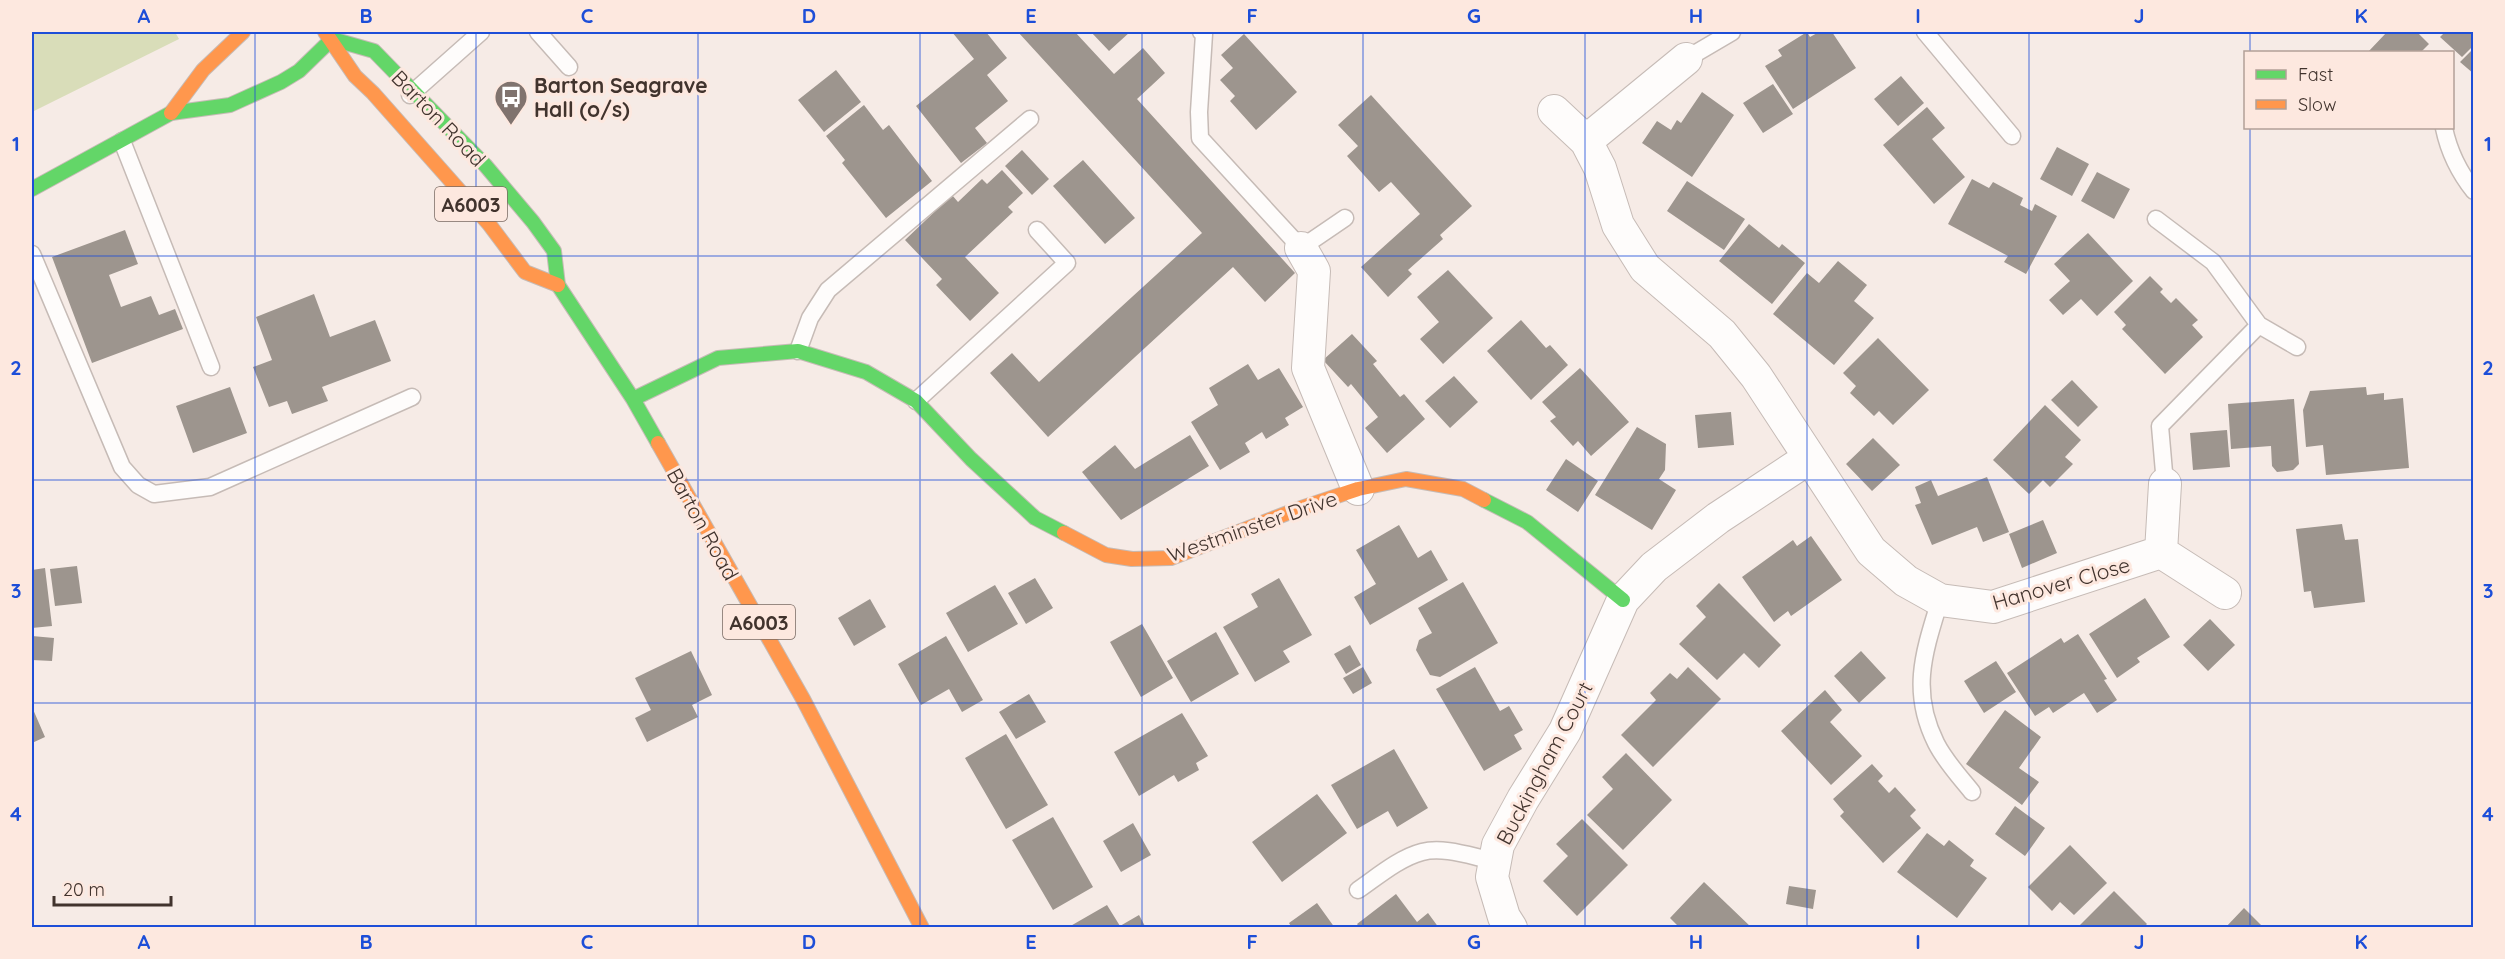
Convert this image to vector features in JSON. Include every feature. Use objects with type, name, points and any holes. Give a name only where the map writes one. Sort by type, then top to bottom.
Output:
[{"type":"street","points":[[32,189],[171,112],[203,70],[243,32]]},
{"type":"street","points":[[171,112],[230,105],[281,82],[299,71],[328,35]]},
{"type":"street","name":"Barton Road","points":[[328,35],[374,51],[485,165],[554,251],[558,285],[633,399],[802,699],[922,927]]},
{"type":"street","name":"Barton Road","points":[[328,35],[354,76],[390,112],[489,224],[525,272],[558,285]]},
{"type":"street","points":[[1586,141],[1686,59]]},
{"type":"street","name":"Hanover Close","points":[[1554,111],[1586,141],[1600,168],[1618,225],[1646,268],[1722,334],[1756,376],[1871,551],[1906,580],[1940,600],[1993,607],[2162,552]]},
{"type":"street","points":[[1301,248],[1314,271],[1308,368],[1358,489]]},
{"type":"street","name":"Westminster Drive","points":[[633,399],[718,358],[798,351],[866,372],[916,401],[971,459],[1035,518],[1106,555],[1132,559],[1172,558],[1298,509],[1358,489],[1406,480],[1463,489],[1527,522],[1623,600]]},
{"type":"street","name":"Buckingham Court","points":[[1511,927],[1504,917],[1492,877],[1498,845],[1564,731],[1623,600],[1654,567],[1718,518],[1809,458]]},
{"type":"street","points":[[2165,484],[2162,552],[2226,593]]},
{"type":"lane","points":[[390,112],[481,32]]},
{"type":"lane","points":[[538,32],[569,67]]},
{"type":"lane","points":[[1201,32],[1204,34],[1199,112],[1200,138],[1301,248],[1345,218]]},
{"type":"lane","points":[[1686,59],[1732,32]]},
{"type":"lane","points":[[1925,32],[2012,136]]},
{"type":"lane","points":[[798,351],[810,318],[828,290],[1030,119]]},
{"type":"lane","points":[[2444,129],[2449,151],[2462,177],[2474,191]]},
{"type":"lane","points":[[122,141],[211,368]]},
{"type":"lane","points":[[2156,219],[2213,262],[2259,325],[2297,347]]},
{"type":"lane","points":[[916,401],[1067,263],[1037,230]]},
{"type":"lane","points":[[32,254],[122,467],[138,485],[154,494],[210,487],[412,397]]},
{"type":"lane","points":[[2165,484],[2160,426],[2259,325]]},
{"type":"lane","points":[[1940,600],[1922,661],[1922,706],[1937,744],[1972,792]]},
{"type":"lane","points":[[1358,890],[1408,858],[1422,852],[1438,850],[1496,861]]},
{"type":"green space","points":[[32,32],[175,32],[179,39],[32,112]]},
{"type":"building","points":[[952,32],[986,32],[1007,58],[987,75],[1008,101],[975,128],[987,143],[961,163],[916,106],[974,59]]},
{"type":"building","points":[[1018,32],[1075,32],[1114,74],[1143,48],[1165,73],[1137,99],[1295,273],[1265,302],[1233,267],[1048,437],[990,373],[1012,353],[1039,382],[1202,233]]},
{"type":"building","points":[[1091,32],[1130,32],[1109,51]]},
{"type":"building","points":[[1807,32],[1810,37],[1819,32],[1832,32],[1856,68],[1793,109],[1765,66],[1782,56],[1778,50]]},
{"type":"building","points":[[2387,32],[2417,32],[2429,44],[2422,51],[2369,51]]},
{"type":"building","points":[[2445,32],[2474,32],[2474,45],[2462,57],[2440,37]]},
{"type":"building","points":[[1244,34],[1297,92],[1256,130],[1230,101],[1235,96],[1220,80],[1233,68],[1221,55]]},
{"type":"building","points":[[2474,48],[2474,74],[2460,62]]},
{"type":"building","points":[[836,70],[861,102],[824,132],[798,100]]},
{"type":"building","points":[[1901,76],[1924,103],[1898,126],[1874,99]]},
{"type":"building","points":[[1773,84],[1793,114],[1763,133],[1743,103]]},
{"type":"building","points":[[1702,92],[1734,115],[1692,177],[1642,143],[1657,121],[1671,130],[1677,120],[1681,123]]},
{"type":"building","points":[[1371,95],[1472,206],[1440,235],[1443,239],[1408,270],[1412,274],[1388,297],[1361,267],[1420,214],[1391,182],[1379,192],[1347,156],[1358,146],[1338,125]]},
{"type":"building","points":[[864,105],[883,130],[889,125],[932,181],[886,218],[842,163],[845,160],[826,136]]},
{"type":"building","points":[[1927,107],[1945,128],[1932,139],[1965,177],[1934,204],[1883,145]]},
{"type":"building","points":[[2057,147],[2089,164],[2072,196],[2040,179]]},
{"type":"building","points":[[1022,150],[1049,179],[1032,195],[1005,166]]},
{"type":"building","points":[[1083,160],[1135,218],[1105,244],[1053,186]]},
{"type":"building","points":[[1002,170],[1023,193],[1008,207],[1013,212],[965,257],[999,293],[970,321],[936,285],[942,279],[905,240],[952,195],[958,202],[982,179],[987,184]]},
{"type":"building","points":[[2097,172],[2130,189],[2114,219],[2081,201]]},
{"type":"building","points":[[1972,179],[1989,188],[1993,182],[2023,198],[2020,205],[2032,211],[2035,204],[2057,216],[2026,274],[2004,262],[2008,256],[1948,224]]},
{"type":"building","points":[[1687,181],[1745,219],[1724,250],[1667,211]]},
{"type":"building","points":[[1749,224],[1779,248],[1782,244],[1805,263],[1772,304],[1719,261]]},
{"type":"building","points":[[125,230],[138,264],[109,275],[121,307],[151,296],[159,315],[175,309],[183,329],[92,363],[52,257]]},
{"type":"building","points":[[2088,233],[2133,281],[2097,316],[2081,299],[2063,315],[2049,300],[2070,281],[2054,264]]},
{"type":"building","points":[[1838,261],[1867,285],[1854,301],[1874,318],[1834,365],[1773,314],[1807,273],[1819,283]]},
{"type":"building","points":[[1448,270],[1493,318],[1443,364],[1420,339],[1439,322],[1417,297]]},
{"type":"building","points":[[2150,276],[2163,289],[2160,292],[2171,303],[2176,298],[2198,320],[2192,325],[2203,337],[2165,374],[2122,329],[2126,325],[2114,312]]},
{"type":"building","points":[[314,294],[330,337],[375,320],[391,361],[322,387],[328,401],[292,414],[287,401],[269,407],[253,367],[272,360],[256,317]]},
{"type":"building","points":[[1521,320],[1546,348],[1550,345],[1568,365],[1531,400],[1487,351]]},
{"type":"building","points":[[1352,334],[1377,361],[1373,364],[1400,397],[1404,394],[1425,419],[1387,453],[1365,428],[1378,417],[1351,384],[1348,387],[1323,360]]},
{"type":"building","points":[[1878,338],[1929,390],[1893,425],[1879,411],[1874,416],[1850,393],[1856,386],[1843,373]]},
{"type":"building","points":[[1248,364],[1258,380],[1279,368],[1303,407],[1285,418],[1289,425],[1266,439],[1262,432],[1245,443],[1250,452],[1220,470],[1191,422],[1218,405],[1209,388]]},
{"type":"building","points":[[1580,368],[1629,422],[1591,456],[1578,441],[1573,446],[1550,421],[1556,417],[1542,402]]},
{"type":"building","points":[[1454,376],[1478,402],[1450,428],[1425,401]]},
{"type":"building","points":[[2072,380],[2098,407],[2078,427],[2051,400]]},
{"type":"building","points":[[230,387],[247,433],[193,453],[176,406]]},
{"type":"building","points":[[2366,387],[2367,395],[2384,393],[2384,400],[2403,398],[2409,468],[2326,475],[2323,445],[2306,447],[2303,410],[2310,391]]},
{"type":"building","points":[[2294,399],[2299,464],[2293,470],[2277,472],[2272,466],[2271,446],[2231,449],[2228,404]]},
{"type":"building","points":[[2045,405],[2081,440],[2065,457],[2073,464],[2050,487],[2043,480],[2029,494],[1993,460]]},
{"type":"building","points":[[1731,412],[1734,445],[1698,448],[1695,415]]},
{"type":"building","points":[[1637,427],[1666,444],[1665,470],[1659,479],[1676,490],[1652,530],[1595,495]]},
{"type":"building","points":[[2227,430],[2230,467],[2193,470],[2190,433]]},
{"type":"building","points":[[1190,435],[1209,466],[1121,520],[1082,472],[1115,445],[1135,469]]},
{"type":"building","points":[[1873,438],[1900,465],[1872,491],[1846,464]]},
{"type":"building","points":[[1566,459],[1598,481],[1578,512],[1546,490]]},
{"type":"building","points":[[1987,477],[2009,532],[1983,542],[1977,527],[1932,545],[1915,505],[1921,503],[1915,487],[1931,480],[1938,496]]},
{"type":"building","points":[[2043,520],[2057,553],[2022,568],[2009,534]]},
{"type":"building","points":[[2342,524],[2345,540],[2358,539],[2365,602],[2314,608],[2311,591],[2304,592],[2296,529]]},
{"type":"building","points":[[1399,525],[1418,558],[1431,550],[1448,580],[1370,625],[1354,597],[1376,584],[1356,550]]},
{"type":"building","points":[[1811,536],[1842,580],[1791,616],[1788,611],[1774,622],[1742,577],[1793,540],[1797,546]]},
{"type":"building","points":[[77,566],[82,603],[55,606],[50,569]]},
{"type":"building","points":[[45,568],[52,626],[32,628],[32,570]]},
{"type":"building","points":[[1035,578],[1053,608],[1026,624],[1008,593]]},
{"type":"building","points":[[1279,578],[1312,635],[1283,651],[1290,662],[1255,682],[1223,627],[1258,607],[1251,594]]},
{"type":"building","points":[[1463,582],[1498,643],[1440,677],[1430,675],[1416,650],[1419,640],[1432,633],[1418,608]]},
{"type":"building","points":[[1719,583],[1781,645],[1759,668],[1744,653],[1717,680],[1679,644],[1706,617],[1696,606]]},
{"type":"building","points":[[995,585],[1018,624],[968,652],[946,613]]},
{"type":"building","points":[[2145,598],[2170,637],[2137,658],[2140,662],[2117,678],[2089,634]]},
{"type":"building","points":[[870,599],[886,627],[854,646],[838,618]]},
{"type":"building","points":[[2210,619],[2235,645],[2208,671],[2183,645]]},
{"type":"building","points":[[1142,624],[1173,678],[1141,697],[1110,642]]},
{"type":"building","points":[[1216,632],[1239,674],[1191,702],[1167,661]]},
{"type":"building","points":[[2078,634],[2107,679],[2104,680],[2117,700],[2097,713],[2084,693],[2053,713],[2049,707],[2035,716],[2007,673],[2061,638],[2064,643]]},
{"type":"building","points":[[32,636],[54,638],[52,661],[32,660]]},
{"type":"building","points":[[946,636],[983,700],[962,712],[949,689],[921,705],[898,664]]},
{"type":"building","points":[[1350,645],[1361,665],[1346,674],[1334,654]]},
{"type":"building","points":[[691,651],[712,695],[692,705],[698,717],[647,742],[635,718],[651,710],[635,678]]},
{"type":"building","points":[[1861,651],[1886,678],[1859,703],[1834,676]]},
{"type":"building","points":[[1996,661],[2016,692],[1984,713],[1964,681]]},
{"type":"building","points":[[1363,667],[1372,683],[1353,694],[1343,678]]},
{"type":"building","points":[[1475,667],[1500,711],[1509,706],[1523,730],[1514,735],[1522,749],[1484,771],[1436,689]]},
{"type":"building","points":[[1688,667],[1721,699],[1653,767],[1621,735],[1656,700],[1650,693],[1670,673],[1677,679]]},
{"type":"building","points":[[1825,690],[1842,710],[1830,722],[1862,756],[1831,785],[1781,731]]},
{"type":"building","points":[[1029,694],[1046,722],[1016,739],[999,712]]},
{"type":"building","points":[[32,707],[45,737],[32,743]]},
{"type":"building","points":[[2005,710],[2041,737],[2019,768],[2039,782],[2022,805],[1966,764]]},
{"type":"building","points":[[1182,713],[1208,756],[1196,763],[1199,770],[1178,782],[1174,775],[1139,796],[1114,752]]},
{"type":"building","points":[[1006,734],[1048,805],[1006,829],[965,758]]},
{"type":"building","points":[[1394,749],[1428,808],[1397,827],[1388,811],[1357,829],[1331,785]]},
{"type":"building","points":[[1626,753],[1672,800],[1623,850],[1587,815],[1613,789],[1602,777]]},
{"type":"building","points":[[1872,764],[1883,776],[1878,781],[1889,793],[1895,787],[1916,810],[1910,816],[1921,828],[1883,863],[1840,816],[1844,812],[1833,799]]},
{"type":"building","points":[[1317,794],[1347,833],[1282,882],[1252,842]]},
{"type":"building","points":[[2015,806],[2045,828],[2025,856],[1995,834]]},
{"type":"building","points":[[1053,817],[1093,887],[1053,910],[1012,840]]},
{"type":"building","points":[[1582,819],[1628,865],[1577,916],[1543,881],[1568,856],[1556,844]]},
{"type":"building","points":[[1133,823],[1151,855],[1121,872],[1103,841]]},
{"type":"building","points":[[1927,833],[1944,846],[1949,840],[1974,860],[1970,866],[1987,878],[1957,918],[1897,872]]},
{"type":"building","points":[[2070,845],[2107,883],[2074,915],[2060,902],[2052,911],[2028,887]]},
{"type":"building","points":[[1704,882],[1752,928],[1680,928],[1670,918]]},
{"type":"building","points":[[1789,886],[1816,890],[1813,909],[1786,904]]},
{"type":"building","points":[[2114,891],[2147,924],[2143,928],[2077,928]]},
{"type":"building","points":[[1396,894],[1417,922],[1428,913],[1439,928],[1360,928],[1357,924]]},
{"type":"building","points":[[1317,903],[1335,928],[1292,928],[1289,923]]},
{"type":"building","points":[[1107,905],[1120,926],[1139,915],[1146,928],[1067,928]]},
{"type":"building","points":[[2244,908],[2264,928],[2225,928]]},
{"type":"traffic: fast","points":[[32,189],[171,113],[230,105],[281,82],[299,71],[332,39]]},
{"type":"traffic: fast","points":[[332,39],[374,51],[485,165],[533,222],[554,251],[558,285],[633,399],[658,443]]},
{"type":"traffic: fast","points":[[633,399],[718,358],[798,351],[866,372],[916,401],[971,459],[1035,518],[1064,533]]},
{"type":"traffic: fast","points":[[1484,500],[1527,522],[1623,600]]},
{"type":"traffic: slow","points":[[171,113],[203,70],[243,32]]},
{"type":"traffic: slow","points":[[325,32],[355,76],[373,93],[489,224],[525,272],[558,285]]},
{"type":"traffic: slow","points":[[658,443],[803,699],[922,928]]},
{"type":"traffic: slow","points":[[1064,533],[1106,555],[1132,559],[1171,558],[1298,509],[1358,489],[1406,479],[1463,489],[1484,500]]},
{"type":"place","name":"Barton Seagrave Hall (o/s)","points":[[511,126]]}]
